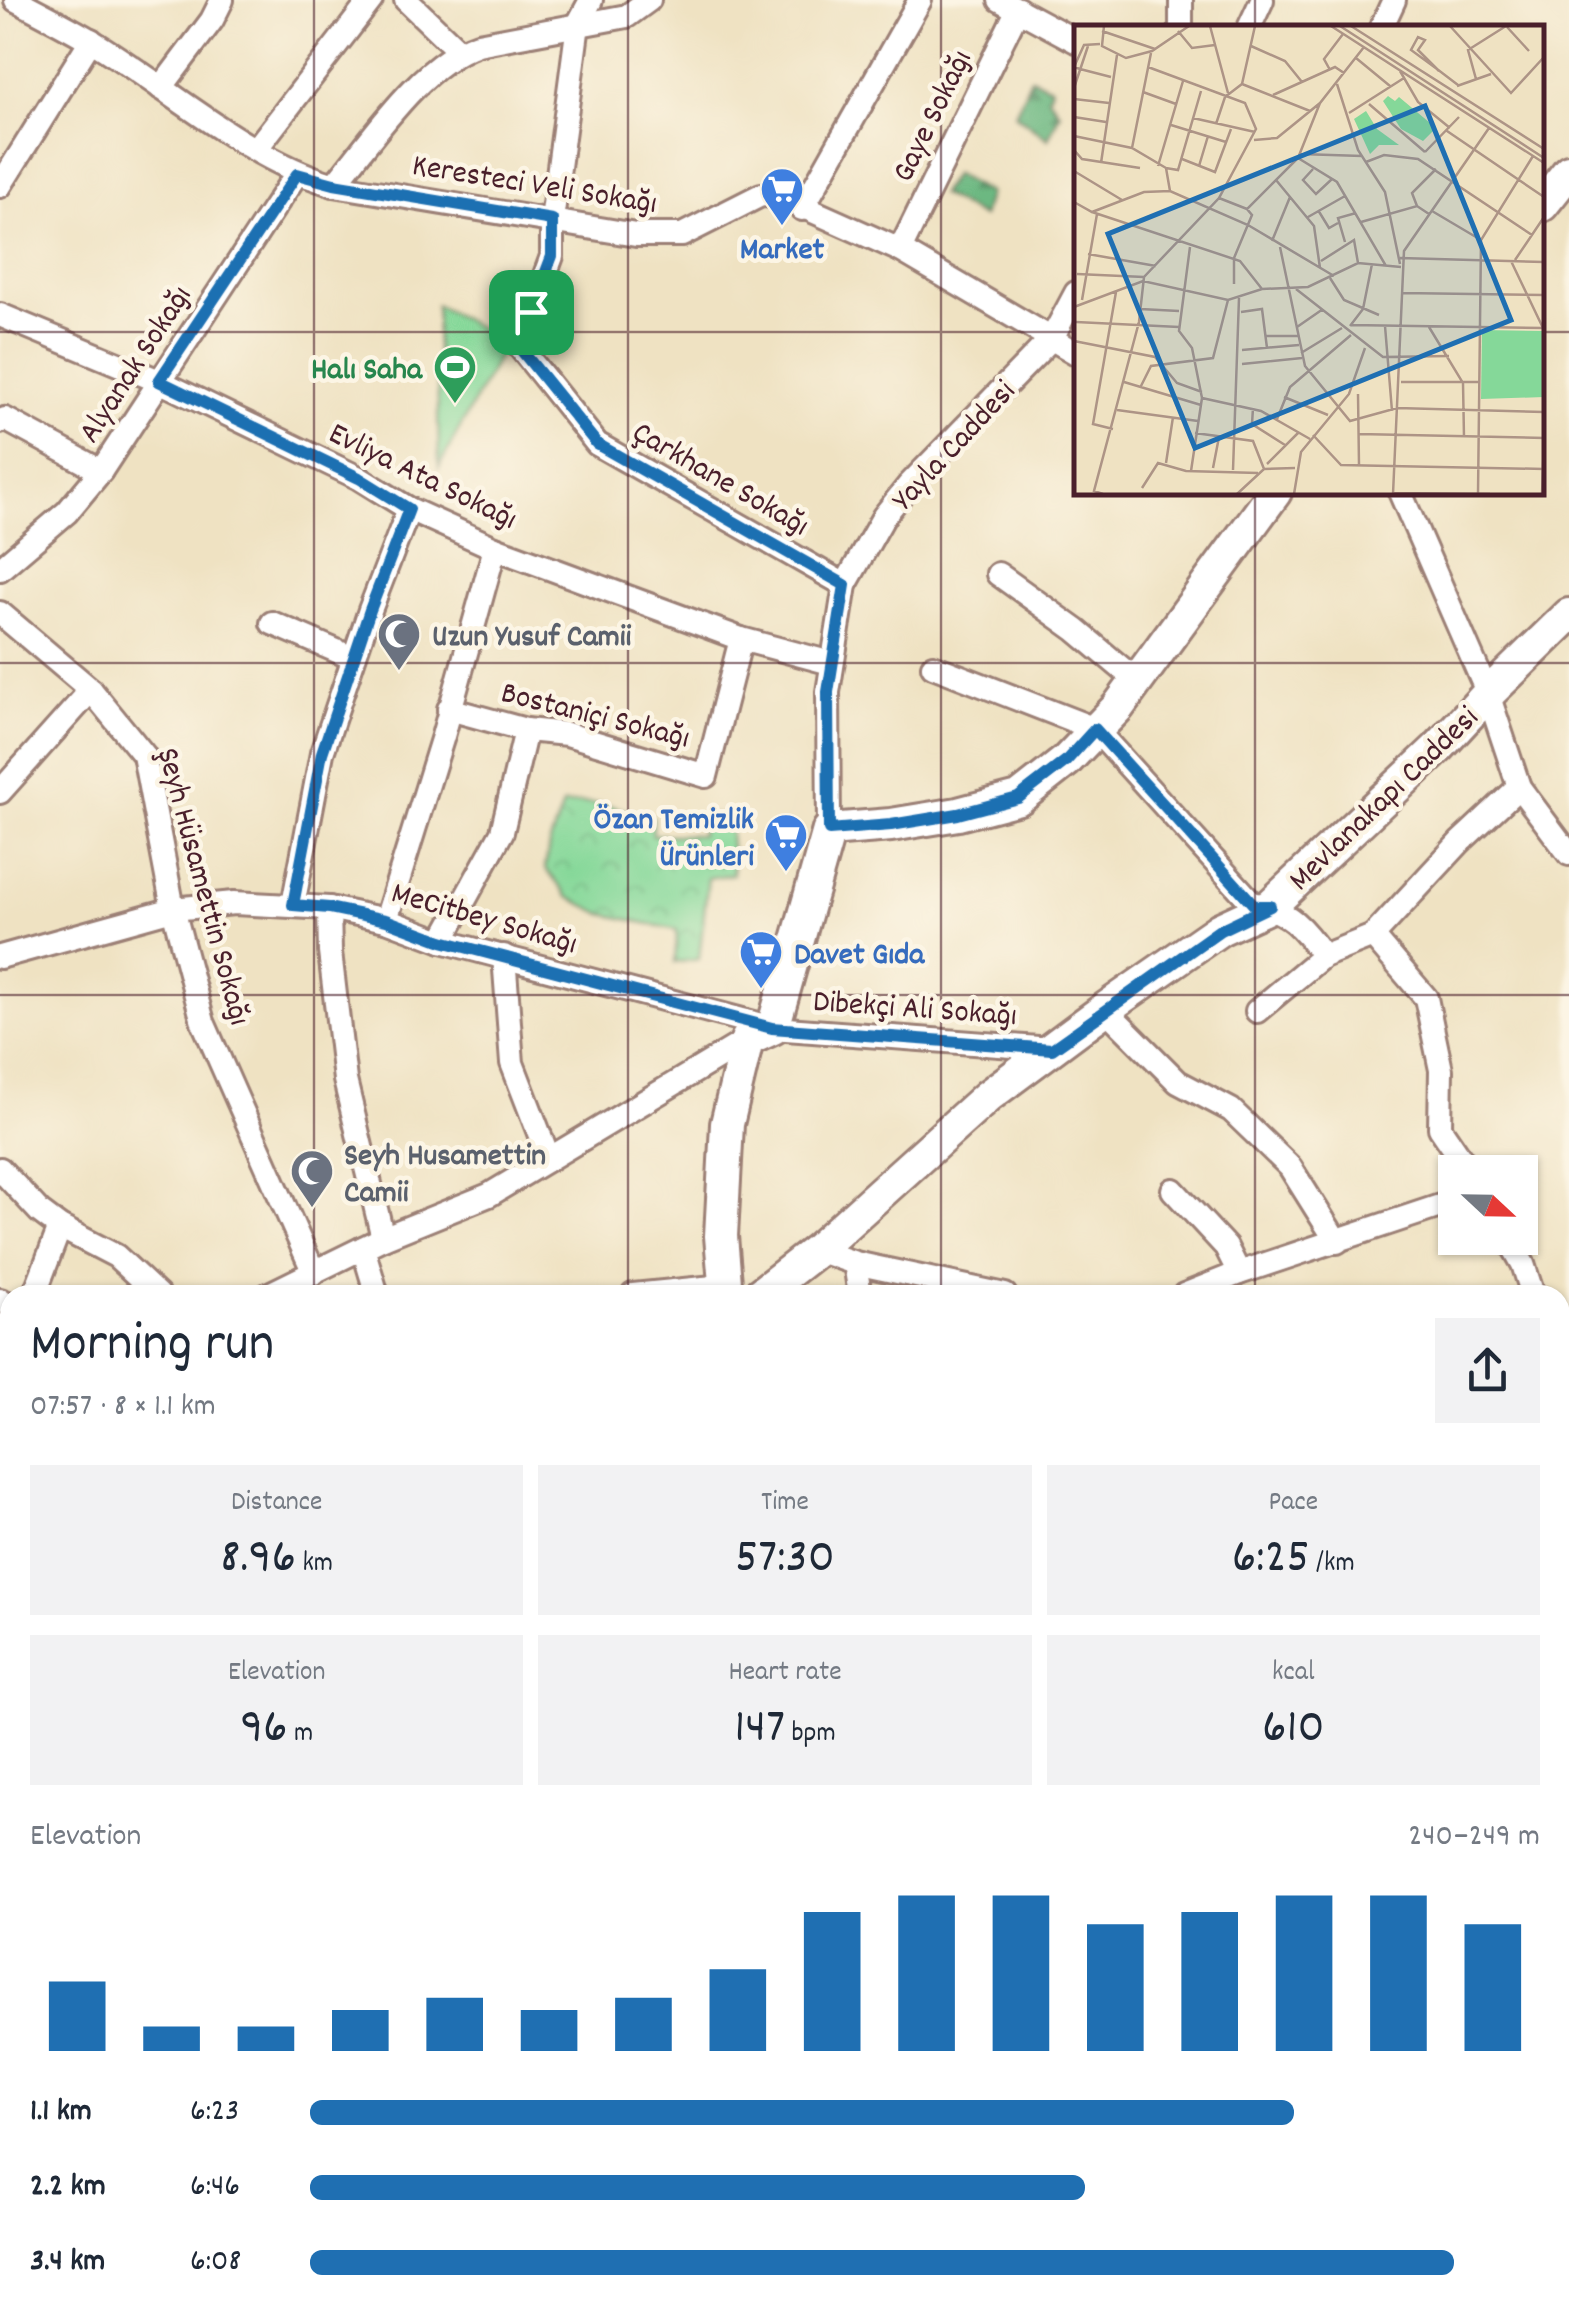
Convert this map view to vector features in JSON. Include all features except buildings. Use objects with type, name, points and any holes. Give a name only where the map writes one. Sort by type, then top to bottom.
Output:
[{"type":"street","name":"Keresteci Veli Sokağı","points":[[16,0],[91,40],[297,174],[334,184],[636,235],[682,235],[760,195],[779,196],[900,250],[1074,352]]},
{"type":"street","points":[[160,88],[212,20],[222,0]]},
{"type":"street","points":[[256,149],[371,0]]},
{"type":"street","points":[[406,0],[458,50]]},
{"type":"street","points":[[578,24],[591,0]]},
{"type":"street","points":[[334,184],[422,81],[458,50],[627,16],[649,0]]},
{"type":"street","points":[[802,209],[920,0]]},
{"type":"street","points":[[1250,25],[1262,0]]},
{"type":"street","points":[[1382,25],[1394,0]]},
{"type":"street","points":[[1009,4],[1074,40]]},
{"type":"street","name":"Gaye Sokağı","points":[[900,250],[1009,4]]},
{"type":"street","name":"Çarkhane Sokağı","points":[[578,24],[552,220],[552,256],[518,346],[597,444],[845,585]]},
{"type":"street","points":[[2,178],[91,40]]},
{"type":"street","points":[[1544,202],[1569,171]]},
{"type":"street","name":"Alyanak Sokağı","points":[[0,569],[67,512],[101,471],[297,174]]},
{"type":"street","name":"Yayla Caddesi","points":[[725,1285],[722,1236],[727,1124],[829,830],[828,692],[845,585],[884,516],[909,485],[1052,338],[1074,297]]},
{"type":"street","name":"Evliya Ata Sokağı","points":[[0,315],[159,381],[359,478],[409,509],[496,548],[741,639],[831,663]]},
{"type":"street","points":[[0,422],[5,419],[101,471]]},
{"type":"street","points":[[829,830],[908,822],[1018,798],[1066,761],[1138,682],[1273,495]]},
{"type":"street","points":[[1401,495],[1488,694],[1519,787],[1569,854]]},
{"type":"street","points":[[293,905],[322,753],[409,509]]},
{"type":"street","points":[[386,920],[496,548]]},
{"type":"street","points":[[998,574],[1076,630],[1138,682]]},
{"type":"street","name":"Şeyh Hüsamettin Sokağı","points":[[0,613],[91,690],[144,756],[174,909],[203,1022],[314,1273]]},
{"type":"street","name":"Mevlanakapı Caddesi","points":[[772,1285],[817,1250],[988,1096],[1220,930],[1270,906],[1440,747],[1569,615]]},
{"type":"street","points":[[272,624],[353,658]]},
{"type":"street","name":"Bostaniçi Sokağı","points":[[449,709],[526,730],[568,734],[706,776],[741,639]]},
{"type":"street","points":[[933,666],[1095,729],[1255,906],[1270,906],[1305,931],[1323,956]]},
{"type":"street","points":[[0,792],[91,690]]},
{"type":"street","points":[[442,941],[502,832],[526,730]]},
{"type":"street","points":[[1257,1011],[1323,956],[1373,936],[1460,842],[1519,787]]},
{"type":"street","name":"Meсitbey Sokağı","points":[[0,957],[174,909],[234,903],[329,908],[386,920],[442,941],[504,956],[760,1034]]},
{"type":"street","points":[[329,908],[330,952],[345,1080],[373,1243],[376,1285]]},
{"type":"street","points":[[1373,936],[1426,998],[1441,1070],[1440,1128],[1458,1155]]},
{"type":"street","points":[[504,956],[512,1063],[549,1158]]},
{"type":"street","points":[[1105,1009],[1178,1082],[1231,1110],[1290,1167],[1337,1242]]},
{"type":"street","points":[[288,1285],[373,1243],[490,1195],[760,1034]]},
{"type":"street","name":"Dibekçi Ali Sokağı","points":[[760,1034],[1052,1049]]},
{"type":"street","points":[[0,1169],[40,1212],[116,1256],[147,1285]]},
{"type":"street","points":[[1173,1190],[1226,1247],[1239,1273]]},
{"type":"street","points":[[1209,1285],[1438,1207]]},
{"type":"street","points":[[38,1285],[60,1227]]},
{"type":"street","points":[[817,1250],[855,1263],[958,1285]]},
{"type":"street","points":[[1518,1255],[1530,1285]]},
{"type":"street","points":[[855,1263],[858,1285]]},
{"type":"green space","points":[[1031,78],[1051,87],[1048,97],[1060,113],[1048,139],[1015,114]]},
{"type":"green space","points":[[954,174],[989,193],[982,217],[940,194]]},
{"type":"green space","name":"Halı Saha","points":[[436,305],[506,342],[439,467]]},
{"type":"green space","points":[[602,804],[653,817],[653,835],[701,835],[701,815],[729,815],[733,874],[708,878],[699,959],[675,963],[677,930],[603,914],[568,897],[545,868],[563,805]]},
{"type":"place","name":"Market","points":[[782,227]]},
{"type":"place","name":"Halı Saha","points":[[455,405]]},
{"type":"place","name":"Uzun Yusuf Camii","points":[[399,672]]},
{"type":"place","name":"Özan Temizlik Ürünleri","points":[[786,873]]},
{"type":"place","name":"Davet Gıda","points":[[761,990]]},
{"type":"place","name":"Seyh Husamettin Camii","points":[[312,1209]]},
{"type":"route","points":[[297,174],[334,184],[552,220],[552,256],[531,312],[518,346],[597,444],[845,585],[828,692],[829,830],[958,814],[1018,798],[1066,761],[1095,729],[1255,906],[1270,906],[1220,930],[1052,1049],[772,1028],[442,941],[386,920],[293,905],[322,753],[409,509],[359,478],[159,381],[297,174]]}]
